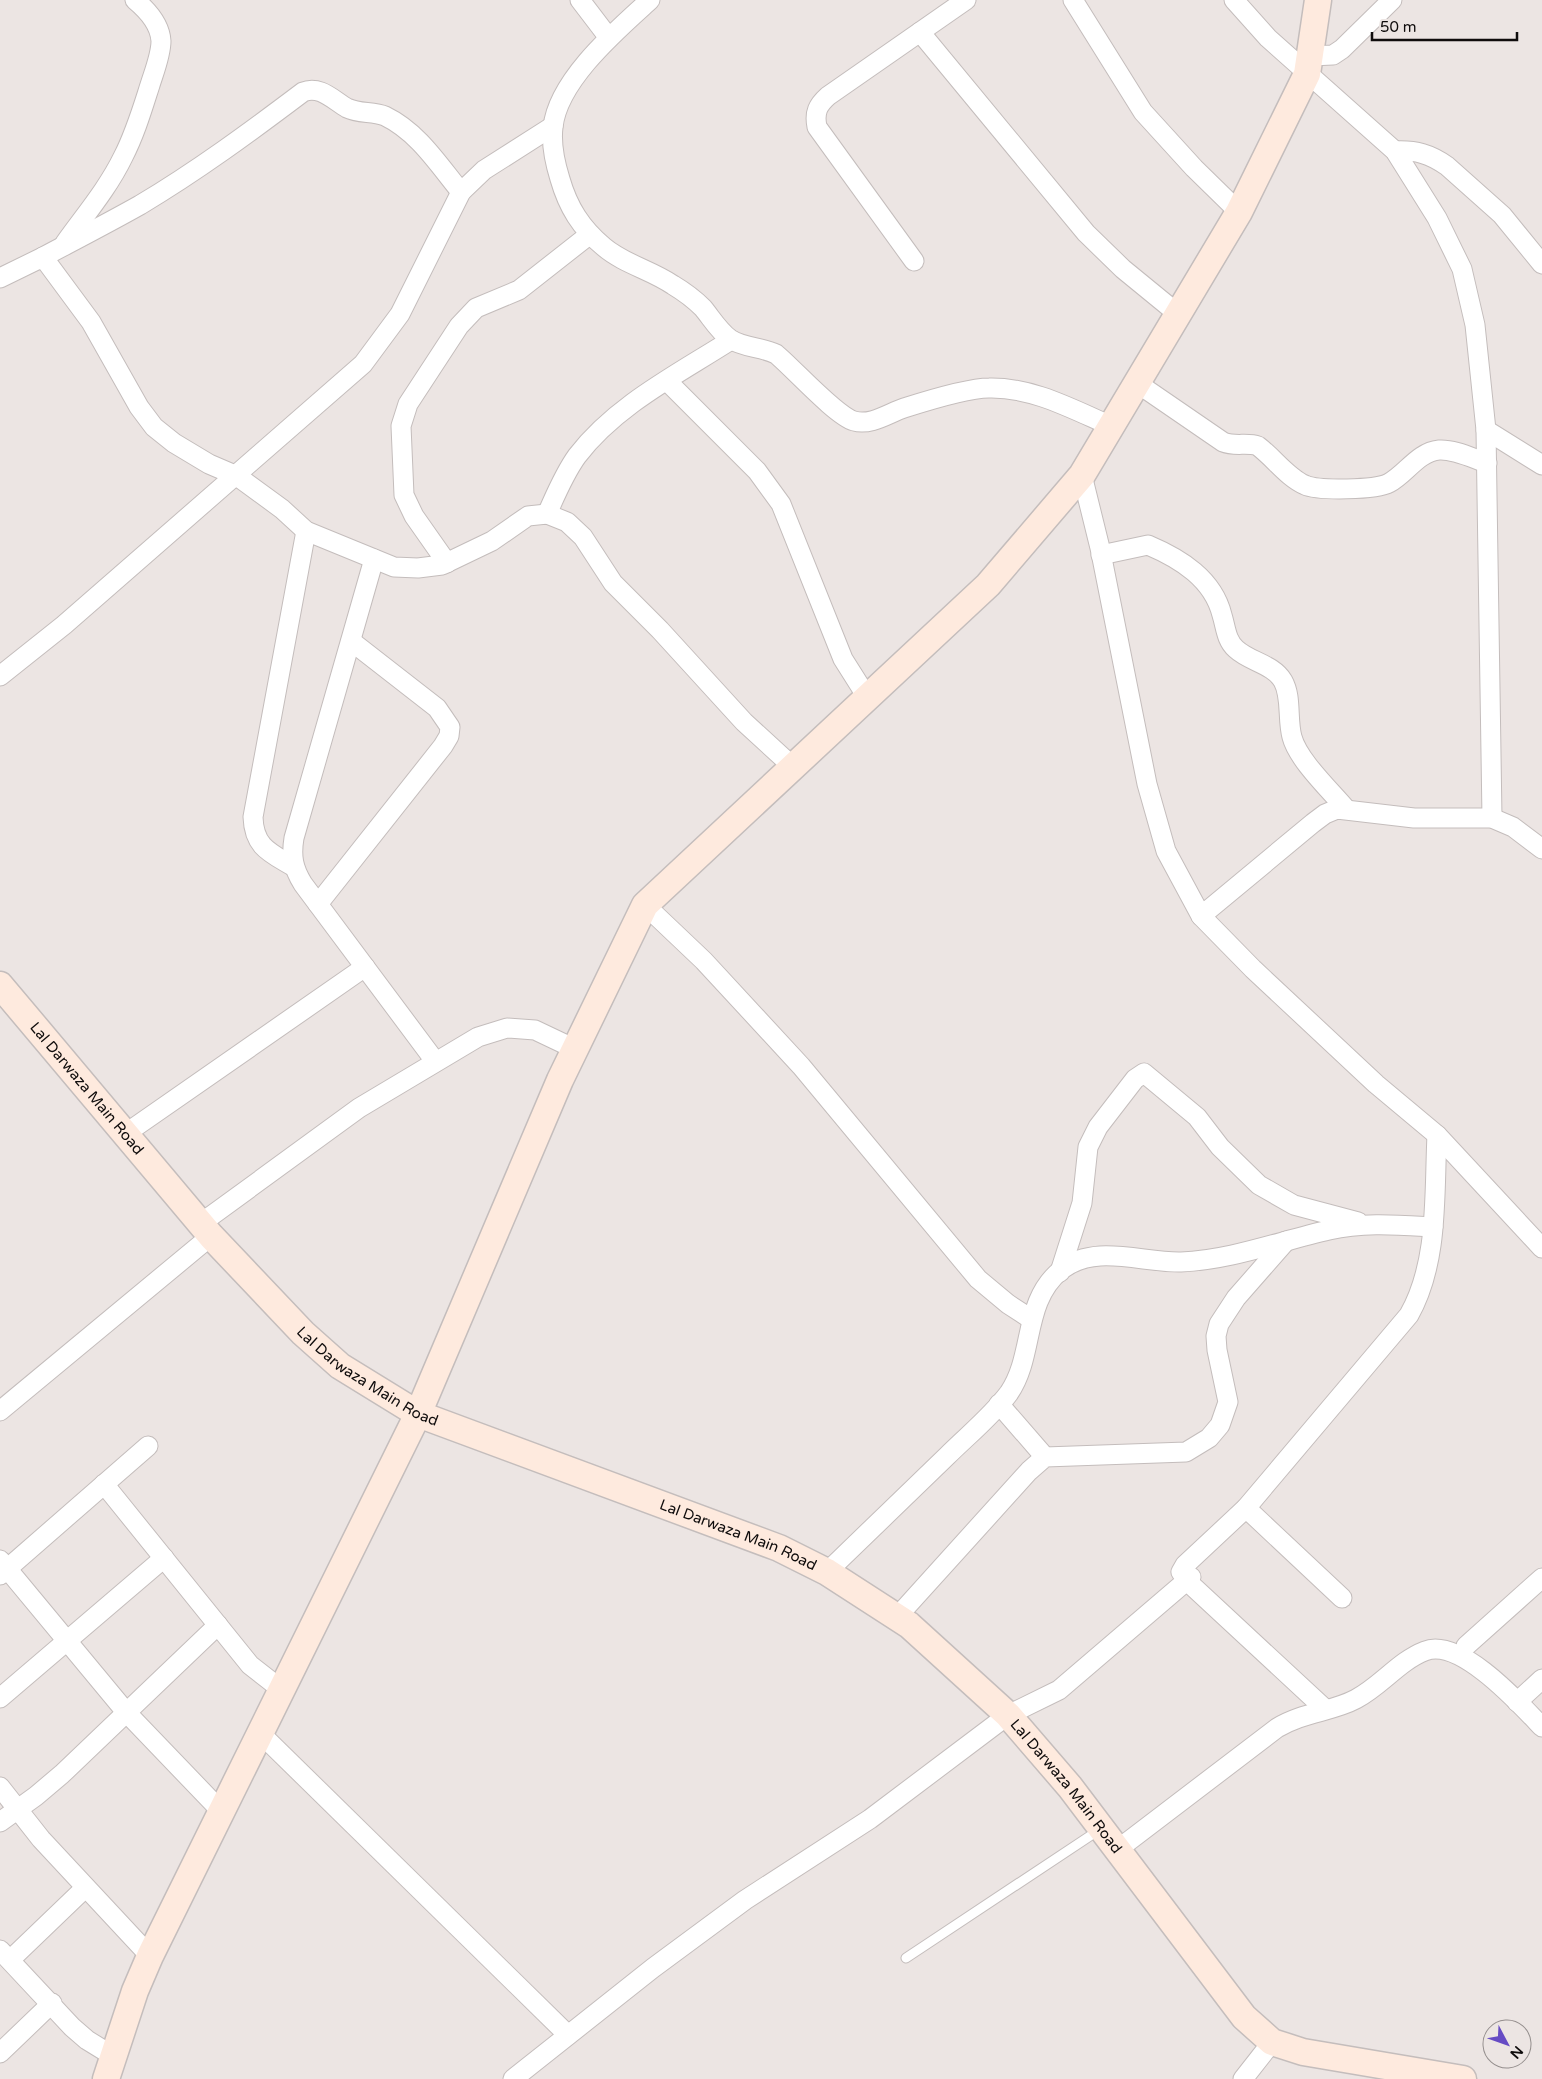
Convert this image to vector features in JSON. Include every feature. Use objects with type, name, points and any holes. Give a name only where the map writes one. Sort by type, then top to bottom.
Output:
[{"type":"street","points":[[62,247],[104,189],[122,158],[137,126],[158,61],[161,41],[158,27],[150,14],[135,0]]},
{"type":"street","points":[[580,0],[609,38]]},
{"type":"street","points":[[650,0],[609,38],[580,69],[562,99],[553,126],[555,163],[565,197],[576,218],[589,235],[628,263],[674,285],[701,306],[731,340],[766,349],[776,354],[846,418],[856,422],[873,420],[905,408],[987,388],[1012,388],[1039,395],[1111,426]]},
{"type":"street","points":[[914,261],[817,126],[815,118],[820,103],[828,96],[966,0]]},
{"type":"street","points":[[1073,0],[1142,112],[1238,212]]},
{"type":"street","points":[[1234,0],[1255,26],[1309,65],[1395,151],[1437,218],[1462,269],[1476,325],[1486,430],[1492,818]]},
{"type":"street","points":[[109,2068],[135,1991],[150,1956],[418,1414],[575,1049],[645,905],[988,584],[1082,475],[1238,212],[1309,65],[1318,0]]},
{"type":"street","points":[[1309,65],[1334,55],[1342,49],[1392,0]]},
{"type":"street","points":[[920,32],[1086,233],[1123,269],[1178,314]]},
{"type":"street","points":[[0,278],[140,205],[252,132],[303,92],[309,90],[319,90],[350,109],[382,115],[397,122],[422,144],[460,192]]},
{"type":"street","points":[[0,676],[64,625],[237,476],[363,364],[400,314],[460,192],[484,170],[553,126]]},
{"type":"street","points":[[1395,151],[1419,152],[1447,166],[1502,216],[1542,264]]},
{"type":"street","points":[[446,563],[407,505],[404,494],[401,426],[408,404],[460,326],[476,308],[519,290],[589,235]]},
{"type":"street","points":[[43,257],[91,322],[139,407],[154,427],[181,448],[209,464],[237,476],[282,509],[306,531],[394,567],[418,568],[446,563],[492,541],[528,516],[547,514],[567,522],[583,537],[612,583],[660,630],[744,722],[792,766]]},
{"type":"street","points":[[547,514],[564,475],[598,432],[629,406],[731,340]]},
{"type":"street","points":[[667,381],[757,471],[781,504],[843,659],[867,696]]},
{"type":"street","points":[[1137,383],[1223,442],[1236,446],[1254,444],[1258,446],[1306,485],[1368,489],[1381,486],[1394,479],[1421,457],[1440,450],[1451,451],[1487,463]]},
{"type":"street","points":[[1486,430],[1542,464]]},
{"type":"street","points":[[1082,475],[1101,555],[1146,784],[1166,851],[1201,916],[1253,969],[1376,1084],[1436,1135],[1542,1248]]},
{"type":"street","points":[[306,531],[254,817],[254,829],[258,842],[294,868],[318,904],[435,1061]]},
{"type":"street","points":[[1101,555],[1148,545],[1184,565],[1206,581],[1218,600],[1231,644],[1244,655],[1276,672],[1284,682],[1294,744],[1346,809]]},
{"type":"street","points":[[294,868],[292,854],[294,838],[374,559]]},
{"type":"street","points":[[318,904],[449,736],[450,726],[437,708],[351,641]]},
{"type":"street","points":[[1201,916],[1325,814],[1338,809],[1414,818],[1492,818],[1513,827],[1540,843]]},
{"type":"street","points":[[645,905],[704,961],[801,1066],[978,1279],[1008,1304],[1031,1319]]},
{"type":"street","points":[[125,1134],[365,968]]},
{"type":"street","name":"Lal Darwaza Main Road","points":[[0,985],[205,1230],[303,1333],[340,1366],[418,1414],[779,1548],[827,1572],[908,1625],[1008,1715],[1070,1787],[1244,2017],[1272,2042],[1303,2052],[1463,2079]]},
{"type":"street","points":[[0,1411],[205,1230],[324,1132],[435,1061],[478,1037],[506,1028],[535,1030],[575,1049]]},
{"type":"street","points":[[1060,1272],[1082,1203],[1088,1147],[1098,1127],[1135,1079],[1144,1073],[1190,1110],[1241,1170],[1276,1196],[1294,1204],[1366,1224]]},
{"type":"street","points":[[1325,1709],[1189,1579],[1181,1575],[1185,1565],[1246,1508],[1388,1343],[1409,1314],[1424,1284],[1433,1226],[1436,1135]]},
{"type":"street","points":[[827,1572],[999,1404],[1017,1378],[1031,1319],[1048,1285],[1072,1262],[1088,1257],[1109,1256],[1181,1262],[1211,1259],[1330,1230],[1366,1224],[1433,1226]]},
{"type":"street","points":[[897,1618],[1029,1471],[1045,1457],[1186,1452],[1209,1438],[1220,1425],[1228,1402],[1216,1350],[1216,1336],[1219,1324],[1236,1298],[1286,1241]]},
{"type":"street","points":[[999,1404],[1045,1457]]},
{"type":"street","points":[[148,1446],[2,1568],[68,1641],[126,1712],[221,1811]]},
{"type":"street","points":[[104,1484],[250,1664],[282,1690]]},
{"type":"street","points":[[1246,1508],[1342,1598]]},
{"type":"street","points":[[0,1698],[164,1558]]},
{"type":"street","points":[[1466,1646],[1542,1578]]},
{"type":"street","points":[[513,2079],[653,1968],[745,1900],[870,1818],[1008,1715],[1059,1690],[1189,1579]]},
{"type":"street","points":[[0,1822],[62,1774],[218,1625]]},
{"type":"street","points":[[1117,1850],[1260,1739],[1288,1721],[1354,1701],[1409,1659],[1426,1650],[1442,1648],[1456,1653],[1469,1661],[1518,1702],[1542,1727]]},
{"type":"street","points":[[1518,1702],[1542,1679]]},
{"type":"street","points":[[260,1733],[568,2035]]},
{"type":"street","points":[[0,1787],[17,1810],[85,1888],[150,1956]]},
{"type":"street","points":[[85,1888],[5,1955],[87,2040],[109,2068]]},
{"type":"street","points":[[0,2053],[52,2003]]},
{"type":"street","points":[[1243,2079],[1272,2042]]},
{"type":"lane","points":[[906,1958],[1101,1829]]}]
